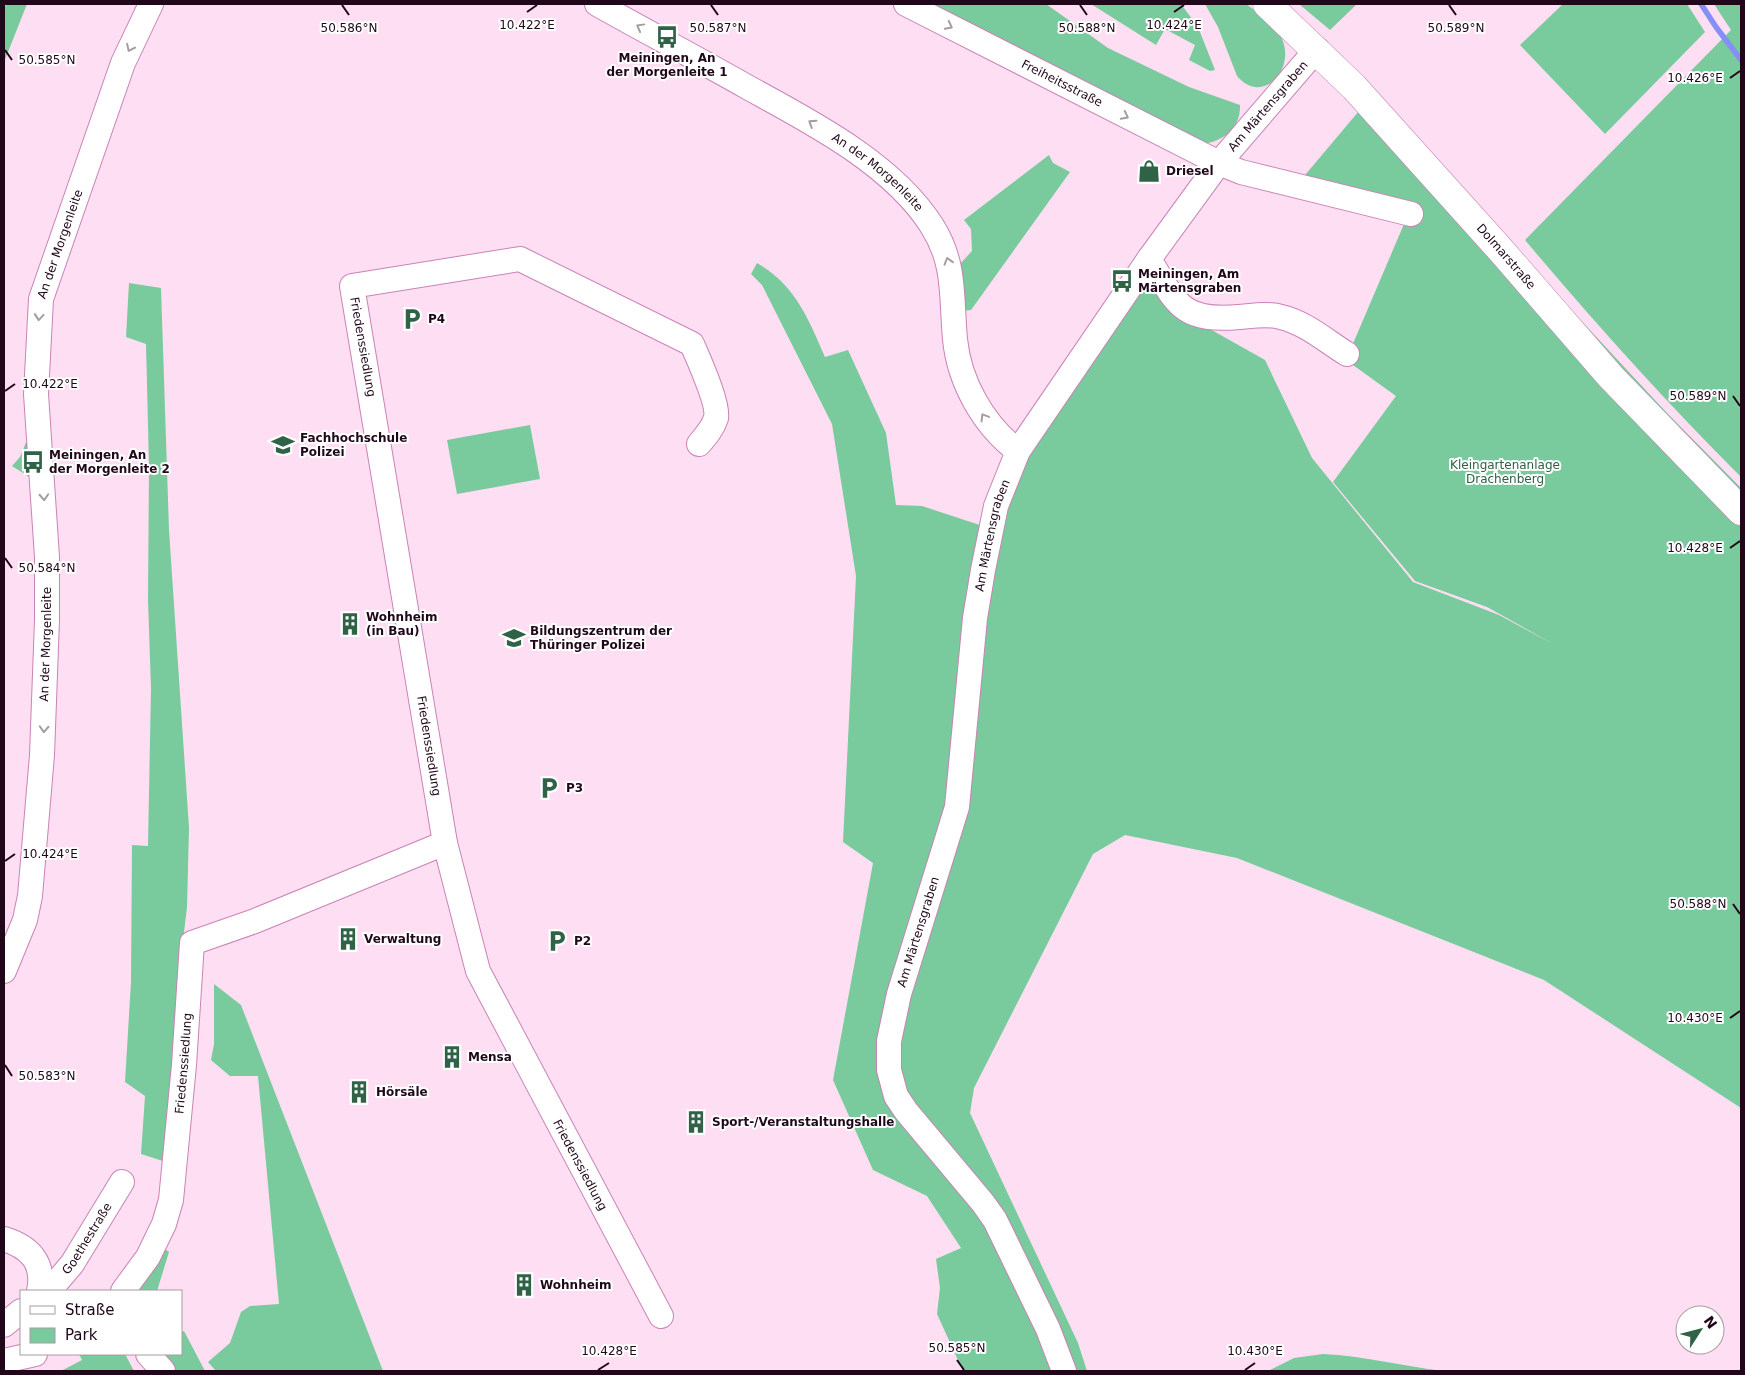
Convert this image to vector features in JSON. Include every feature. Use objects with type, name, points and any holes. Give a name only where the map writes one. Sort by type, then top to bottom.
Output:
[{"type":"main road","name":"Dolmarstraße","points":[[1267,4],[1316,49],[1427,166],[1611,377],[1741,511]]},
{"type":"street","name":"An der Morgenleite","points":[[4,971],[25,920],[30,896],[42,755],[47,557],[36,394],[40,299],[123,63],[151,4]]},
{"type":"street","name":"An der Morgenleite","points":[[596,4],[805,118],[863,157],[905,193],[931,224],[947,257],[952,273],[955,341],[969,387],[992,429],[1018,451]]},
{"type":"street","name":"Freiheitsstraße","points":[[906,4],[1240,172],[1411,214]]},
{"type":"street","name":"Am Märtensgraben","points":[[1219,163],[1316,49]]},
{"type":"street","points":[[1018,451],[1148,259],[1219,163]]},
{"type":"street","name":"Friedenssiedlung","points":[[661,1316],[478,971],[445,843],[352,286],[520,259],[692,344],[708,381],[717,416],[708,434],[699,444]]},
{"type":"street","points":[[1148,259],[1175,300],[1186,310],[1201,317],[1217,319],[1279,316],[1298,322],[1347,354]]},
{"type":"street","name":"Am Märtensgraben","points":[[1018,451],[996,506],[983,570],[975,618],[957,807],[899,994],[889,1041],[889,1070],[896,1096],[906,1112],[984,1203],[995,1220],[1048,1329],[1064,1371]]},
{"type":"street","name":"Friedenssiedlung","points":[[124,1290],[148,1257],[164,1224],[171,1200],[184,1065],[192,942],[255,921],[445,843]]},
{"type":"street","name":"Goethestraße","points":[[50,1290],[72,1264],[122,1182]]},
{"type":"street","points":[[4,1239],[22,1246],[36,1259],[40,1268],[39,1290]]},
{"type":"street","points":[[4,1325],[20,1313]]},
{"type":"street","points":[[4,1361],[31,1355]]},
{"type":"street","points":[[149,1355],[162,1371]]},
{"type":"green space","points":[[6,4],[27,4],[4,62],[4,10]]},
{"type":"green space","points":[[923,4],[1046,4],[1108,48],[1189,87],[1240,105],[1237,121],[1233,128],[1222,138],[1200,144]]},
{"type":"green space","points":[[1091,4],[1181,4],[1198,27],[1215,70],[1210,71],[1189,60],[1195,45],[1165,29],[1156,45]]},
{"type":"green space","points":[[1205,4],[1246,4],[1278,32],[1284,44],[1285,57],[1282,68],[1276,78],[1268,85],[1258,87],[1247,85],[1237,76],[1218,27]]},
{"type":"green space","points":[[1299,4],[1357,4],[1330,30]]},
{"type":"green space","points":[[1563,4],[1687,4],[1705,32],[1605,134],[1520,45]]},
{"type":"green space","points":[[1714,4],[1741,4],[1741,477],[1630,361],[1525,240],[1731,30]]},
{"type":"green space","name":"Kleingartenanlage Drachenberg","points":[[1359,111],[1741,521],[1741,1108],[1544,980],[1237,858],[1125,835],[1093,854],[974,1088],[970,1113],[1078,1343],[1087,1371],[963,1371],[937,1314],[940,1288],[936,1259],[961,1248],[927,1196],[873,1170],[833,1080],[873,863],[843,842],[856,576],[832,424],[762,285],[751,274],[757,263],[781,281],[791,292],[813,329],[825,357],[848,350],[886,433],[896,505],[922,506],[1001,532],[1023,458],[1139,283],[1152,279],[1176,310],[1265,360],[1312,458],[1413,582],[1499,615],[1555,645],[1487,607],[1415,581],[1333,482],[1396,396],[1346,360],[1410,210],[1300,181]]},
{"type":"green space","points":[[1049,155],[1053,163],[1070,172],[971,310],[962,311],[960,264],[972,251],[971,229],[964,220]]},
{"type":"green space","points":[[129,283],[161,288],[169,530],[189,828],[187,907],[178,982],[166,1162],[141,1154],[145,1096],[125,1082],[131,982],[132,845],[148,846],[151,688],[148,600],[149,466],[146,344],[126,337]]},
{"type":"green space","points":[[1562,300],[1666,412],[1741,488],[1741,497],[1693,449]]},
{"type":"green space","points":[[530,425],[540,479],[457,494],[447,440]]},
{"type":"green space","points":[[27,440],[31,440],[34,480],[12,466],[20,457]]},
{"type":"green space","points":[[214,984],[241,1005],[383,1371],[216,1371],[208,1362],[230,1343],[241,1312],[250,1306],[279,1304],[258,1076],[230,1076],[211,1060],[214,1044]]},
{"type":"green space","points":[[165,1249],[169,1252],[157,1290],[137,1290]]},
{"type":"green space","points":[[184,1331],[205,1371],[173,1371],[161,1355],[182,1355],[182,1332]]},
{"type":"green space","points":[[1323,1354],[1443,1371],[1268,1371],[1294,1358]]},
{"type":"green space","points":[[80,1355],[126,1355],[134,1371],[61,1371],[82,1360]]},
{"type":"waterway","points":[[1701,4],[1741,60]]},
{"type":"place","name":"Meiningen, An der Morgenleite 1","points":[[667,37]]},
{"type":"place","name":"Driesel","points":[[1149,171]]},
{"type":"place","name":"Meiningen, Am Märtensgraben","points":[[1122,281]]},
{"type":"place","name":"P4","points":[[412,319]]},
{"type":"place","name":"Fachhochschule Polizei","points":[[283,445]]},
{"type":"place","name":"Meiningen, An der Morgenleite 2","points":[[33,462]]},
{"type":"place","name":"Wohnheim (in Bau)","points":[[350,624]]},
{"type":"place","name":"Bildungszentrum der Thüringer Polizei","points":[[514,638]]},
{"type":"place","name":"P3","points":[[549,788]]},
{"type":"place","name":"Verwaltung","points":[[348,939]]},
{"type":"place","name":"P2","points":[[557,941]]},
{"type":"place","name":"Mensa","points":[[452,1057]]},
{"type":"place","name":"Hörsäle","points":[[359,1092]]},
{"type":"place","name":"Sport-/Veranstaltungshalle","points":[[696,1122]]},
{"type":"place","name":"Wohnheim","points":[[524,1285]]}]
